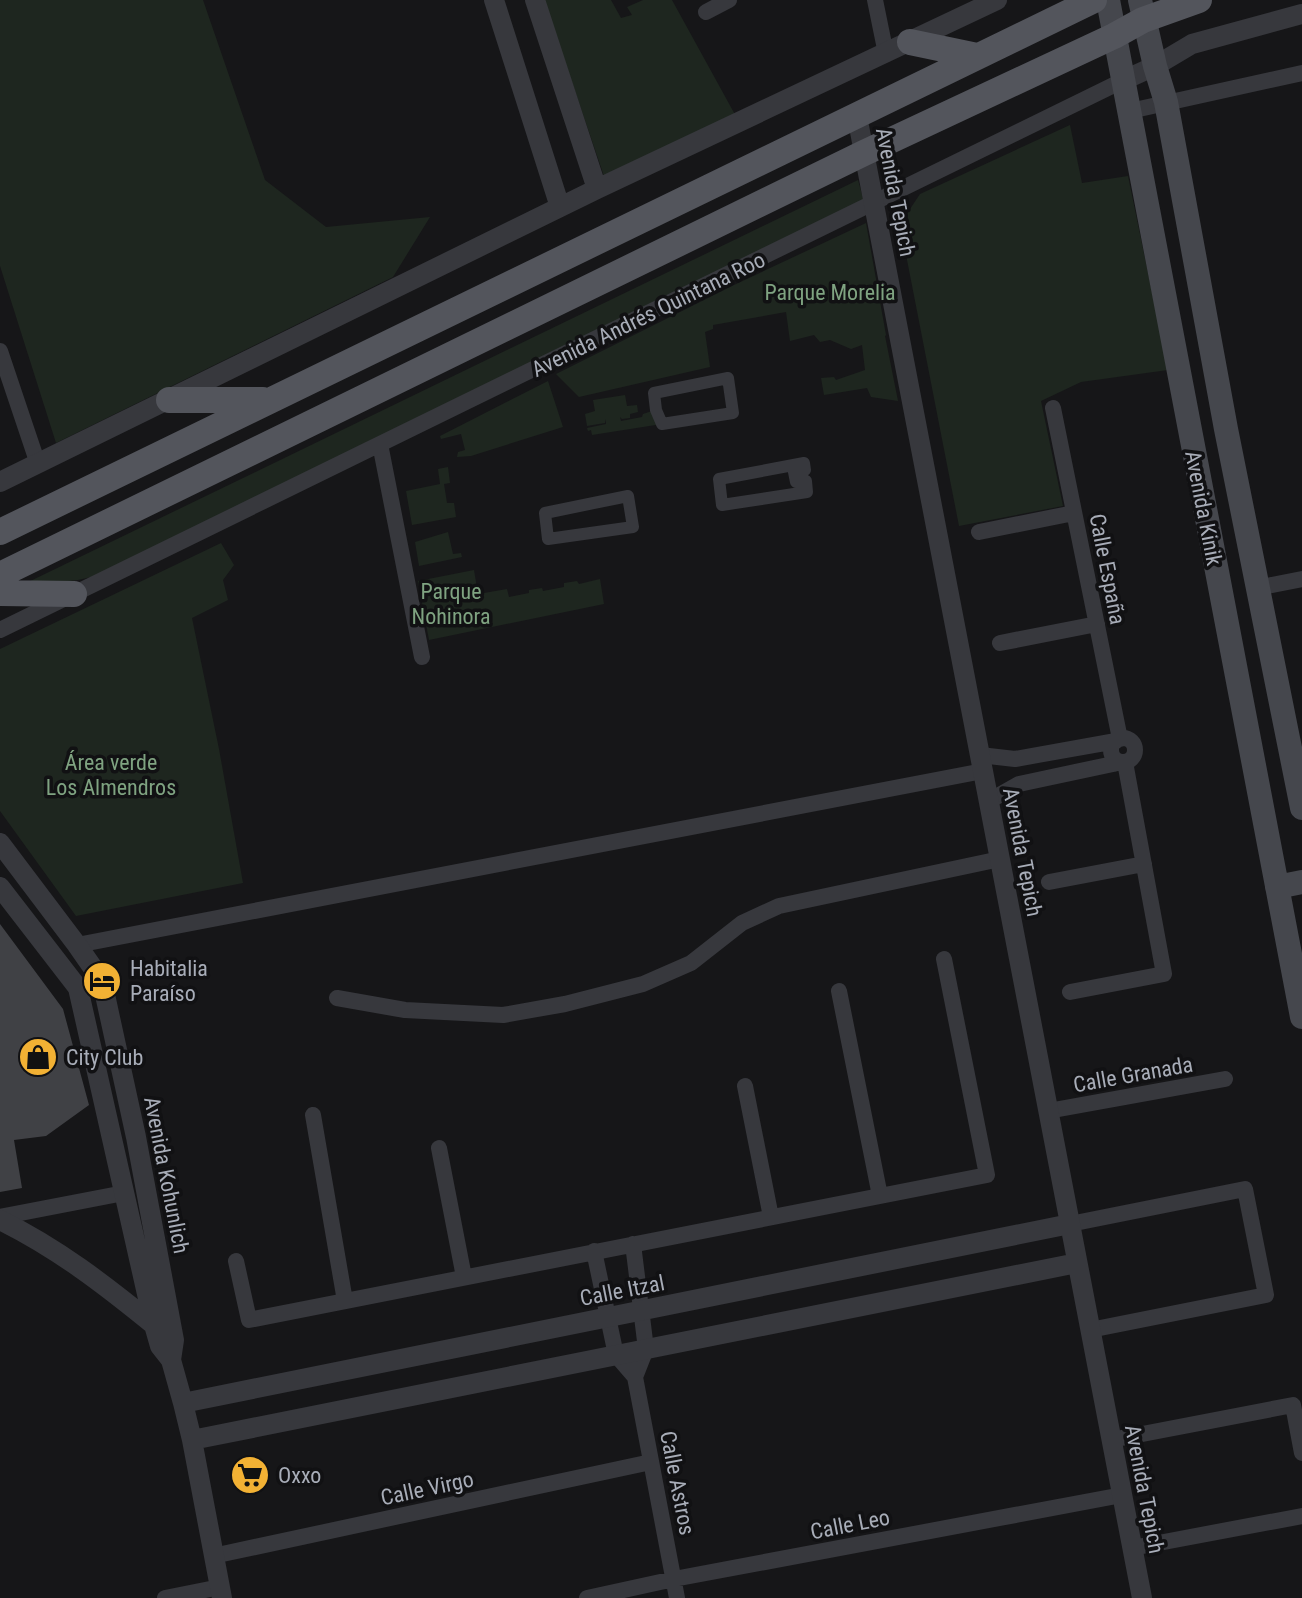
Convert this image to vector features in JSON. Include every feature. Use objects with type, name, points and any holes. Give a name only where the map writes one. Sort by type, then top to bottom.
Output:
[{"type":"main road","points":[[0,532],[1094,0]]},
{"type":"main road","name":"Avenida Kinik","points":[[1108,0],[1302,1017]]},
{"type":"main road","points":[[0,575],[864,153],[1114,36],[1142,10],[1199,0]]},
{"type":"main road","name":"Avenida Kinik","points":[[1142,10],[1166,102],[1226,429],[1302,808]]},
{"type":"main road","points":[[910,42],[977,56]]},
{"type":"main road","points":[[169,400],[271,400]]},
{"type":"main road","points":[[1191,438],[1226,429]]},
{"type":"main road","points":[[0,593],[74,594]]},
{"type":"main road","points":[[1277,887],[1302,882]]},
{"type":"street","points":[[494,0],[560,207]]},
{"type":"street","points":[[535,0],[597,189]]},
{"type":"street","points":[[706,12],[729,0]]},
{"type":"street","points":[[875,0],[886,54]]},
{"type":"street","points":[[0,482],[597,189],[997,0]]},
{"type":"street","name":"Avenida Andrés Quintana Roo","points":[[0,630],[1155,66],[1192,44],[1302,14]]},
{"type":"street","points":[[1130,111],[1302,73]]},
{"type":"street","name":"Avenida Tepich","points":[[857,116],[1142,1598]]},
{"type":"street","points":[[0,351],[38,464]]},
{"type":"street","points":[[728,378],[733,413],[662,424],[654,393],[728,378]]},
{"type":"street","name":"Calle España","points":[[1053,408],[1118,740],[1128,740],[1134,746],[1132,757],[1122,762],[1164,974],[1070,992]]},
{"type":"street","points":[[380,444],[422,657]]},
{"type":"street","points":[[804,463],[805,470],[794,472],[796,482],[806,481],[807,492],[722,505],[719,479],[804,463]]},
{"type":"street","points":[[628,496],[633,527],[548,539],[545,513],[628,496]]},
{"type":"street","points":[[979,532],[1074,513]]},
{"type":"street","points":[[1257,588],[1302,579]]},
{"type":"street","points":[[1000,643],[1097,624]]},
{"type":"street","points":[[77,945],[981,763],[1118,740]]},
{"type":"street","points":[[1098,743],[1101,767]]},
{"type":"street","points":[[989,801],[1019,784],[1122,762]]},
{"type":"street","name":"Avenida Kohunlich","points":[[0,843],[102,981],[136,1137],[162,1323]]},
{"type":"street","points":[[337,998],[405,1010],[503,1015],[565,1004],[643,984],[691,963],[742,923],[779,906],[1000,859]]},
{"type":"street","points":[[1049,882],[1144,864]]},
{"type":"street","name":"Avenida Kohunlich","points":[[0,887],[78,988],[124,1193],[162,1323],[174,1340],[171,1360],[192,1440],[221,1592]]},
{"type":"street","points":[[236,1261],[249,1320],[987,1175],[944,959]]},
{"type":"street","points":[[839,991],[880,1196]]},
{"type":"street","name":"Calle Granada","points":[[1048,1111],[1225,1079]]},
{"type":"street","points":[[745,1086],[771,1217]]},
{"type":"street","points":[[313,1115],[345,1301]]},
{"type":"street","points":[[439,1148],[464,1277]]},
{"type":"street","points":[[1070,1224],[1245,1189],[1266,1295],[1090,1330]]},
{"type":"street","points":[[0,1218],[124,1193]]},
{"type":"street","points":[[0,1218],[82,1268],[162,1323]]},
{"type":"street","name":"Calle Itzal","points":[[183,1403],[1070,1224]]},
{"type":"street","points":[[594,1251],[616,1355],[635,1377],[646,1349],[633,1244]]},
{"type":"street","points":[[192,1440],[1077,1263]]},
{"type":"street","name":"Calle Astros","points":[[635,1377],[677,1598]]},
{"type":"street","points":[[1111,1440],[1293,1405],[1302,1453]]},
{"type":"street","name":"Calle Virgo","points":[[213,1556],[651,1462]]},
{"type":"street","name":"Calle Leo","points":[[587,1598],[1122,1495]]},
{"type":"street","points":[[1132,1548],[1302,1516]]},
{"type":"street","points":[[165,1598],[221,1592]]},
{"type":"green space","points":[[0,0],[203,0],[265,180],[326,227],[430,217],[393,277],[56,443],[0,266]]},
{"type":"green space","points":[[544,0],[611,0],[621,18],[632,15],[627,7],[643,0],[672,0],[738,120],[606,182]]},
{"type":"green space","points":[[1070,125],[1082,183],[1128,176],[1168,370],[1081,382],[1041,401],[1063,506],[959,526],[900,224],[920,194]]},
{"type":"green space","points":[[858,180],[864,202],[104,574],[18,587]]},
{"type":"green space","name":"Parque Morelia","points":[[866,223],[898,401],[871,397],[867,388],[824,395],[821,378],[834,377],[836,380],[865,370],[862,345],[851,349],[830,340],[820,342],[814,335],[790,341],[786,312],[713,325],[713,329],[705,332],[710,367],[579,397],[556,374],[734,285]]},
{"type":"green space","points":[[548,381],[563,427],[471,456],[457,457],[458,452],[465,450],[461,434],[441,439],[440,436]]},
{"type":"green space","points":[[625,395],[627,406],[637,405],[638,412],[630,414],[630,418],[620,417],[621,421],[642,417],[652,411],[662,424],[592,435],[587,428],[606,424],[606,419],[605,423],[587,426],[585,414],[595,411],[593,400]]},
{"type":"green space","points":[[448,467],[450,483],[444,484],[447,503],[454,503],[456,517],[412,525],[406,491],[440,484],[438,469]]},
{"type":"green space","points":[[448,532],[453,554],[461,553],[462,557],[419,566],[415,542]]},
{"type":"green space","name":"Área verde Los Almendros","points":[[221,543],[234,565],[223,580],[228,600],[192,618],[243,883],[76,916],[0,811],[0,649]]},
{"type":"green space","name":"Parque Nohinora","points":[[474,570],[478,594],[507,589],[509,597],[529,593],[529,590],[564,587],[564,583],[577,581],[579,584],[600,579],[604,604],[429,640],[418,581]]},
{"type":"building","name":"City Club","points":[[0,924],[63,1009],[89,1105],[46,1136],[14,1140],[22,1188],[0,1192]]},
{"type":"place","name":"Habitalia Paraíso","points":[[102,981]]},
{"type":"place","name":"City Club","points":[[38,1057]]},
{"type":"place","name":"Oxxo","points":[[250,1475]]}]
